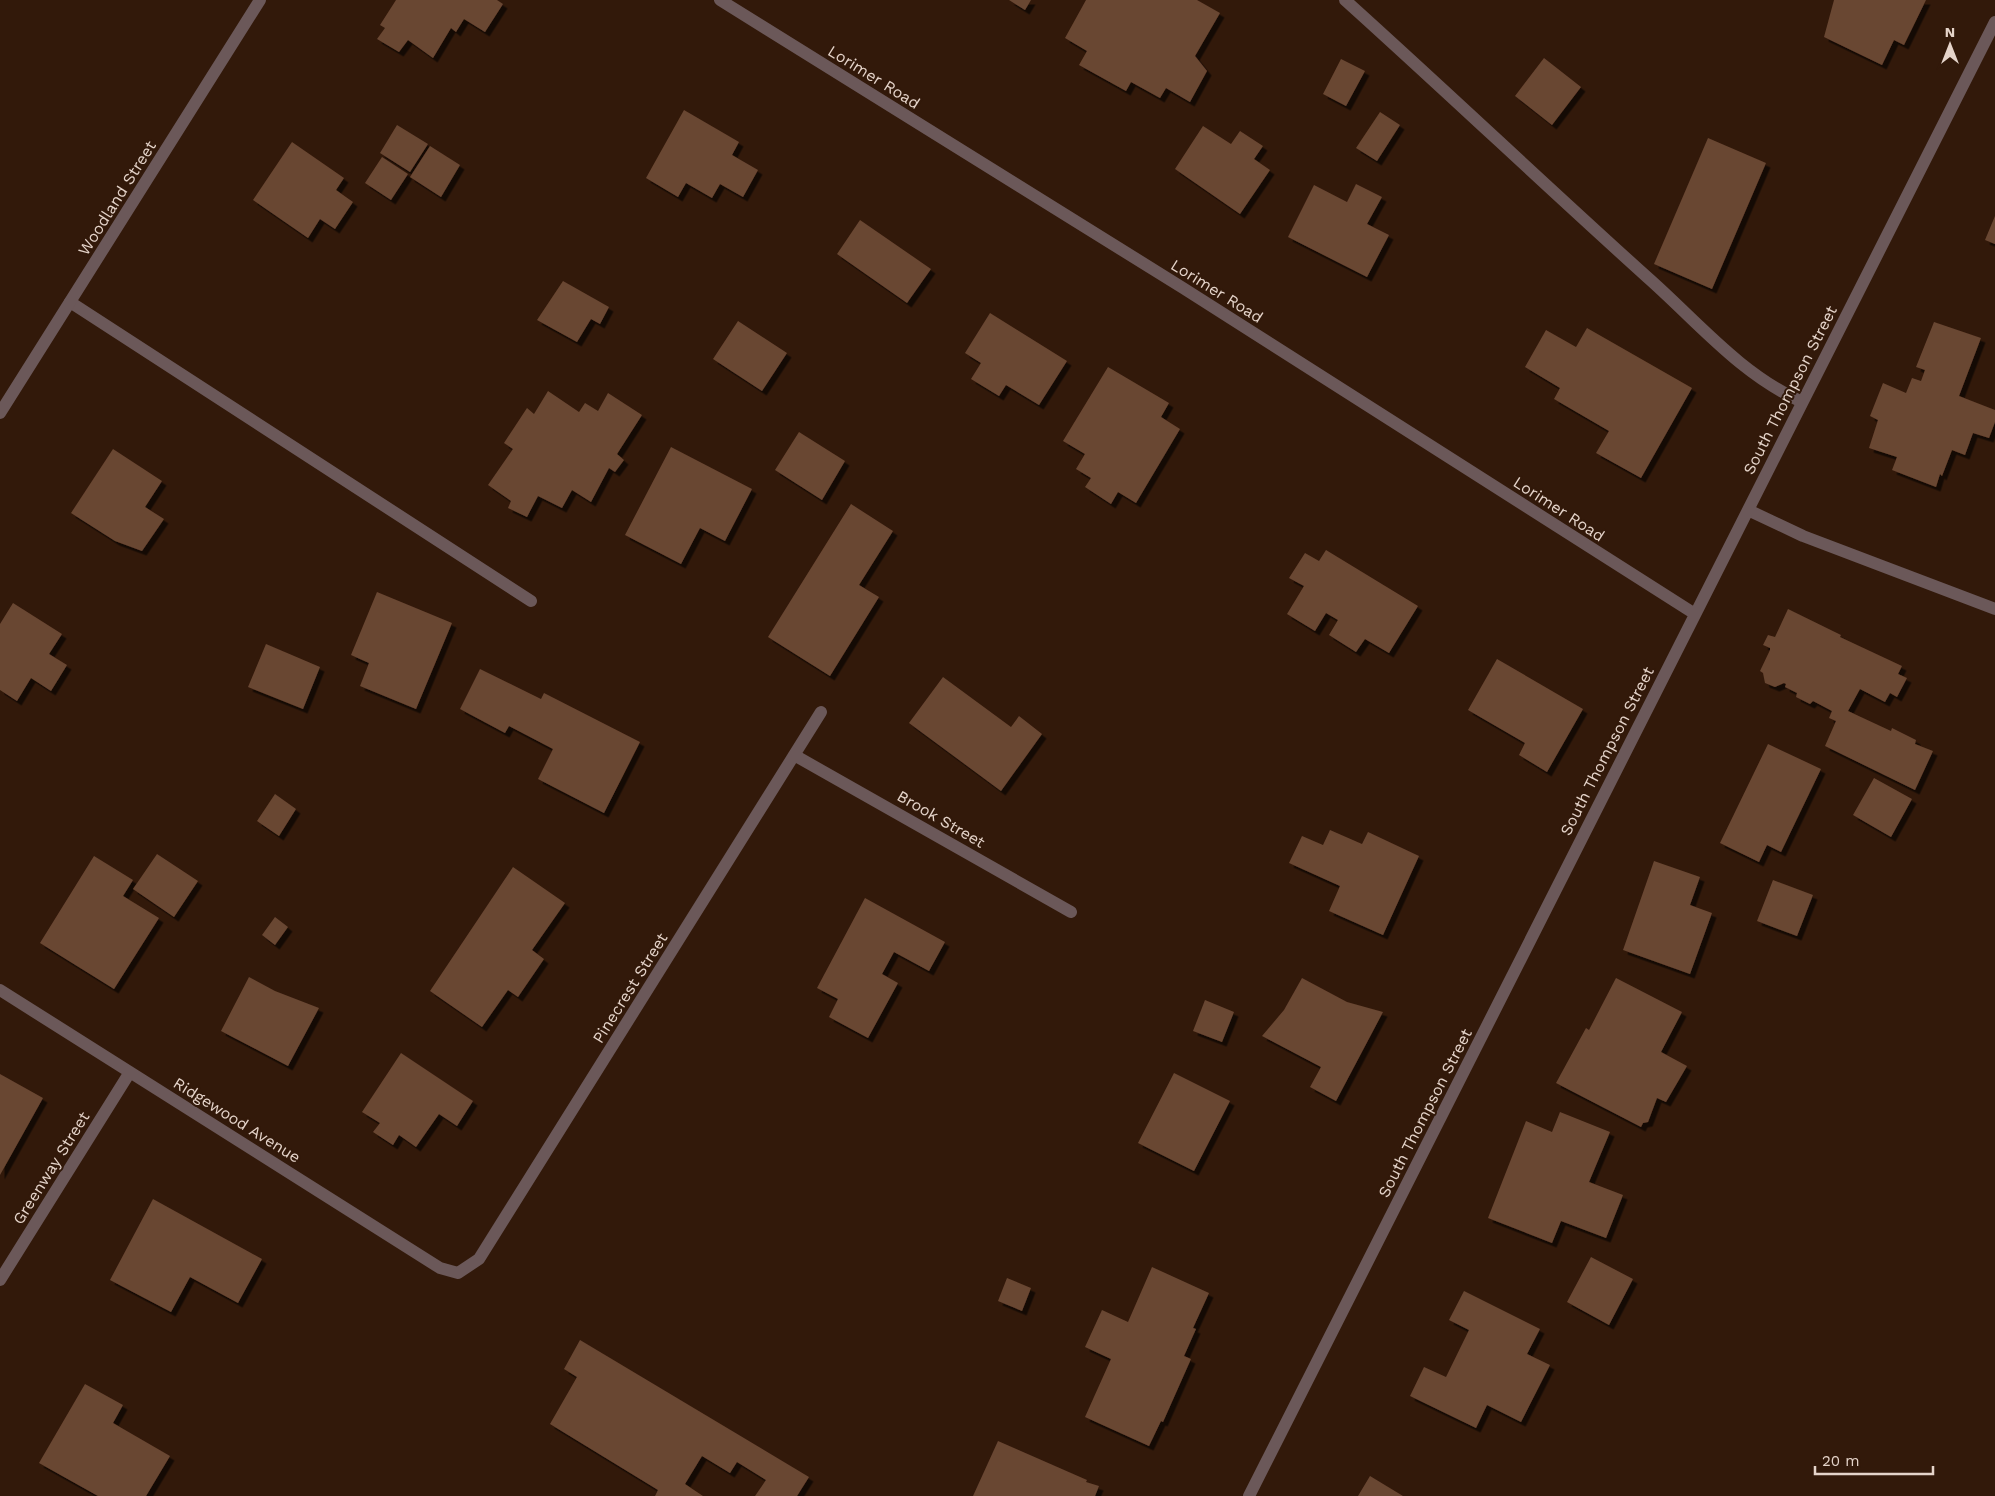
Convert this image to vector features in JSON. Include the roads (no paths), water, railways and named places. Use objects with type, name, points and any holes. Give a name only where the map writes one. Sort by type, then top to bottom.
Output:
[{"type":"street","name":"Woodland Street","points":[[0,414],[260,0]]},
{"type":"street","name":"Lorimer Road","points":[[720,0],[1183,288],[1694,614]]},
{"type":"street","points":[[1345,0],[1675,302],[1734,360],[1777,390],[1802,402]]},
{"type":"street","name":"South Thompson Street","points":[[1249,1496],[1995,22]]},
{"type":"street","points":[[70,302],[531,602]]},
{"type":"street","points":[[1748,510],[1803,536],[1995,609]]},
{"type":"street","name":"Pinecrest Street","points":[[458,1273],[479,1259],[821,712]]},
{"type":"street","name":"Brook Street","points":[[794,755],[1071,912]]},
{"type":"street","name":"Ridgewood Avenue","points":[[0,990],[440,1268],[458,1273]]},
{"type":"street","name":"Greenway Street","points":[[0,1280],[130,1072]]}]
